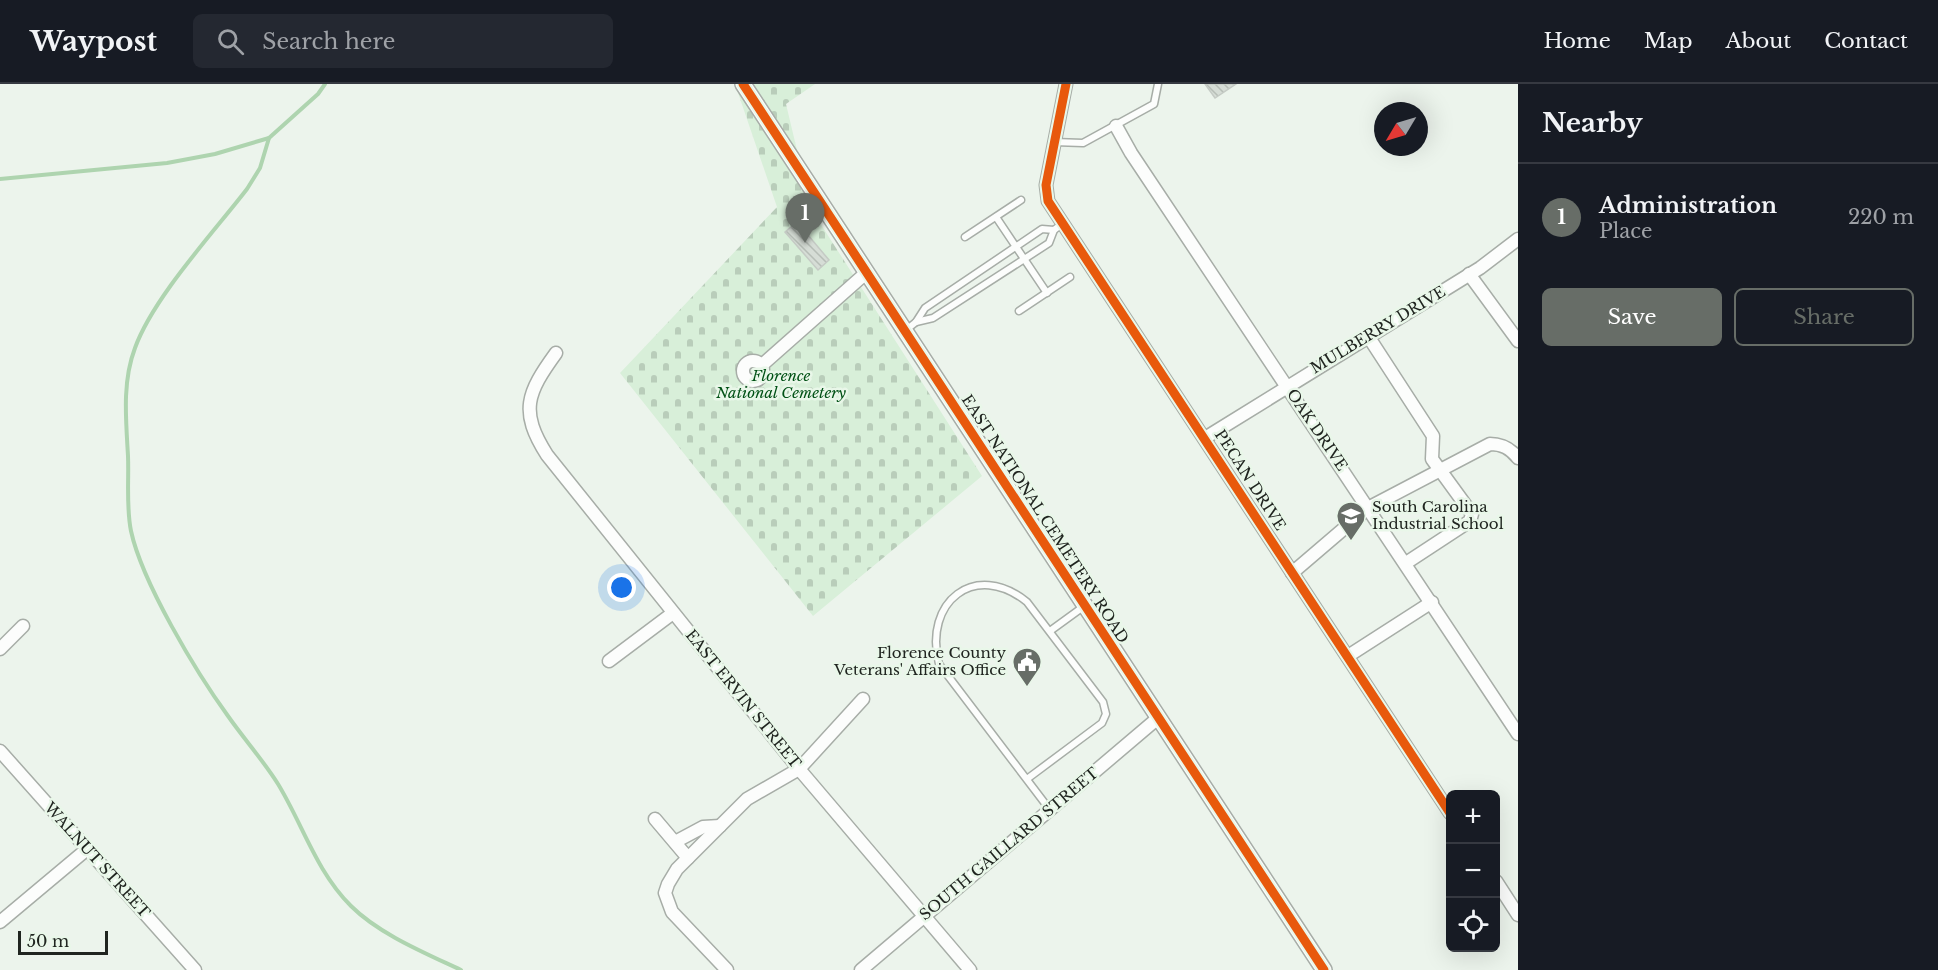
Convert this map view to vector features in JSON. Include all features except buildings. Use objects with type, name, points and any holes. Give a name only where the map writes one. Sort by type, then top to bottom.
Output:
[{"type":"street","name":"EAST NATIONAL CEMETERY ROAD","points":[[743,84],[866,273],[910,327],[1084,606],[1324,970]]},
{"type":"street","points":[[1054,142],[1066,84]]},
{"type":"street","name":"OAK DRIVE","points":[[1116,126],[1131,153],[1518,734]]},
{"type":"street","name":"PECAN DRIVE","points":[[1054,142],[1046,193],[1058,227],[1205,438],[1446,807]]},
{"type":"street","name":"MULBERRY DRIVE","points":[[1205,438],[1469,274],[1518,239]]},
{"type":"street","points":[[762,364],[866,273]]},
{"type":"street","points":[[1469,274],[1518,341]]},
{"type":"street","points":[[1368,336],[1433,436],[1432,459],[1472,514],[1470,521],[1406,563]]},
{"type":"street","name":"EAST ERVIN STREET","points":[[556,353],[532,392],[529,418],[547,455],[800,769],[970,970]]},
{"type":"street","points":[[1292,573],[1368,508],[1490,444],[1499,444],[1512,451],[1518,458]]},
{"type":"street","points":[[1348,656],[1432,602]]},
{"type":"street","points":[[609,662],[674,613]]},
{"type":"street","points":[[0,649],[23,626]]},
{"type":"street","points":[[727,970],[672,912],[665,893],[668,884],[688,858],[747,799],[778,779],[800,769],[863,699]]},
{"type":"street","name":"SOUTH GAILLARD STREET","points":[[861,970],[1158,718]]},
{"type":"street","name":"WALNUT STREET","points":[[0,751],[195,970]]},
{"type":"street","points":[[655,819],[688,858]]},
{"type":"street","points":[[675,842],[703,827],[720,826]]},
{"type":"street","points":[[0,922],[86,850]]},
{"type":"street","points":[[1500,887],[1518,915]]},
{"type":"lane","points":[[1054,142],[1083,143],[1116,126],[1154,104],[1158,84]]},
{"type":"lane","points":[[965,237],[1021,200]]},
{"type":"lane","points":[[996,217],[1047,293]]},
{"type":"lane","points":[[910,327],[925,308],[1042,229],[1058,227]]},
{"type":"lane","points":[[910,327],[933,318],[1048,243],[1058,227]]},
{"type":"lane","points":[[1019,311],[1070,277]]},
{"type":"lane","points":[[1027,779],[1102,723],[1106,714],[1103,702],[1027,602],[1014,591],[995,586],[966,589],[944,608],[935,632],[939,664],[1050,810]]},
{"type":"lane","points":[[1050,631],[1084,606]]},
{"type":"green space","name":"Florence National Cemetery","points":[[735,84],[815,84],[786,104],[811,209],[982,476],[813,616],[620,373],[777,207]]},
{"type":"waterway","points":[[0,179],[167,163],[215,154],[269,138],[318,94],[325,84]]},
{"type":"waterway","points":[[269,138],[260,168],[247,189],[169,287],[155,308],[135,348],[128,374],[126,401],[128,503],[131,531],[146,575],[186,652],[215,698],[278,784],[328,878],[351,906],[375,925],[403,942],[461,970]]},
{"type":"cycle path","points":[[743,84],[1324,970]]},
{"type":"cycle path","points":[[1066,84],[1046,185],[1048,201],[1446,807]]},
{"type":"place","name":"Administration","points":[[805,243]]},
{"type":"place","name":"South Carolina Industrial School","points":[[1351,542]]},
{"type":"place","name":"Florence County Veterans' Affairs Office","points":[[1027,688]]}]
